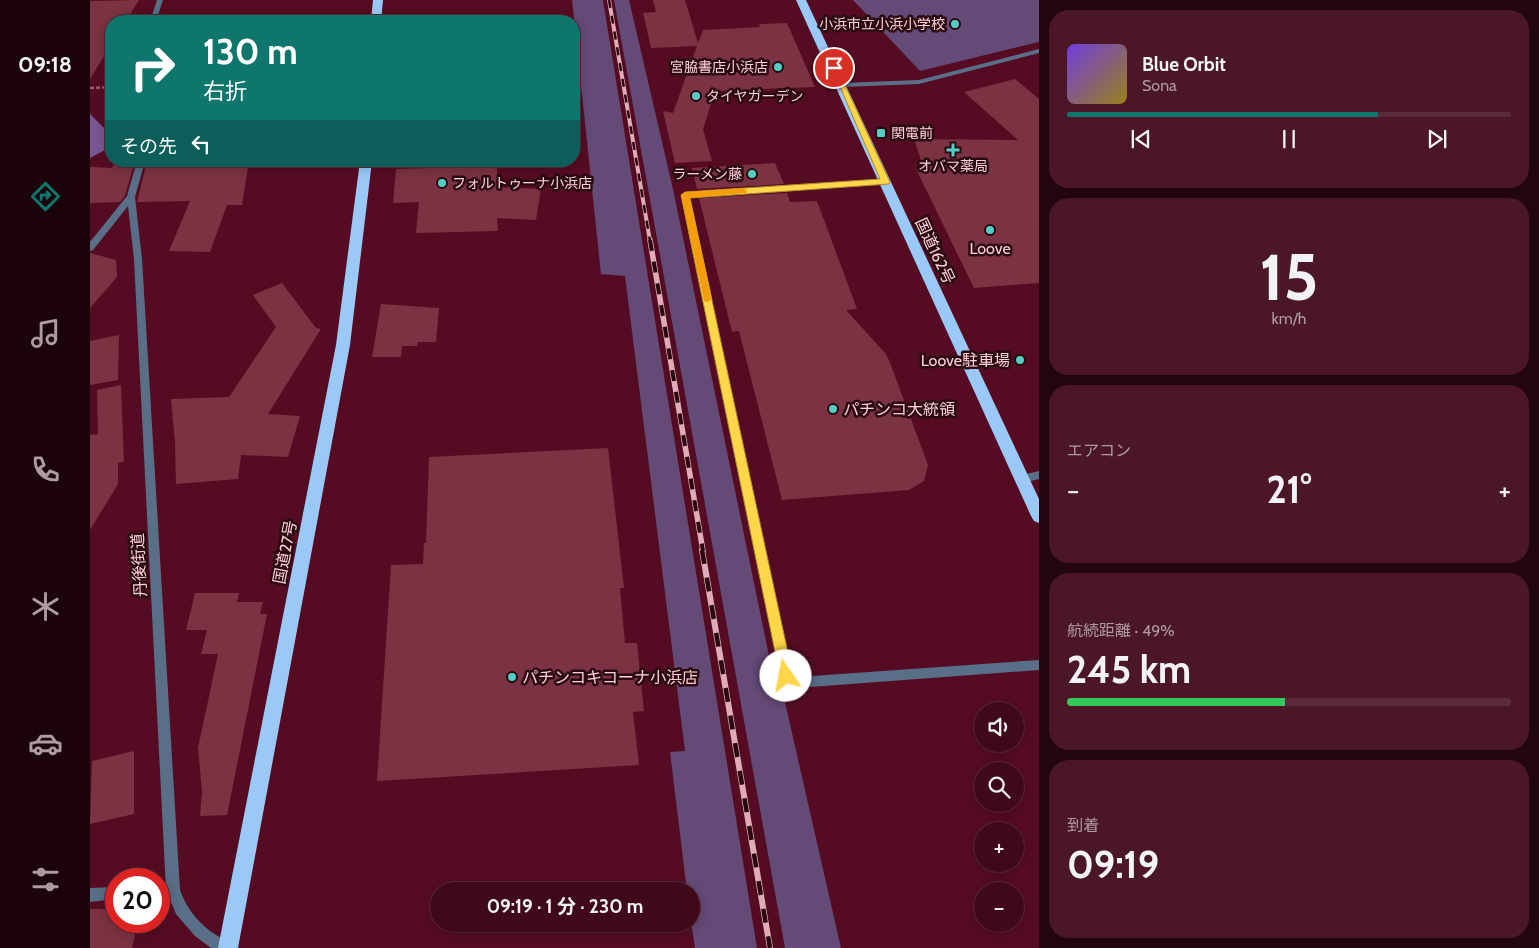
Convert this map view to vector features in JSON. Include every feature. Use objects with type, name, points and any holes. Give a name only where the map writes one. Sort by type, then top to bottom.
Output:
[{"type":"highway","points":[[377,15],[378,0]]},
{"type":"highway","name":"国道162号","points":[[801,0],[842,85],[1039,516]]},
{"type":"highway","name":"国道27号","points":[[228,948],[342,344],[365,167]]},
{"type":"street","points":[[155,15],[160,0]]},
{"type":"street","points":[[842,85],[919,82],[1039,51]]},
{"type":"street","name":"丹後街道","points":[[139,167],[131,197],[139,269],[174,890],[177,903],[184,916],[208,939],[224,948]]},
{"type":"street","points":[[886,182],[685,195],[786,676],[797,683],[1039,665]]},
{"type":"street","points":[[90,248],[131,197]]},
{"type":"street","points":[[1022,479],[1039,475]]},
{"type":"street","points":[[90,894],[105,893]]},
{"type":"path","points":[[90,88],[105,87]]},
{"type":"shaded area","points":[[572,0],[603,0],[757,948],[695,948],[693,932],[700,932],[700,882],[686,882],[670,752],[685,751],[625,276],[601,274],[580,76],[580,15],[574,15]]},
{"type":"shaded area","points":[[614,0],[629,0],[673,189],[776,690],[784,698],[841,948],[785,948]]},
{"type":"shaded area","name":"小浜市立小浜小学校","points":[[853,0],[1039,0],[1039,42],[920,71]]},
{"type":"shaded area","points":[[90,114],[104,128],[105,150],[90,158]]},
{"type":"building","points":[[139,0],[130,15],[105,15],[105,55],[90,79],[90,1]]},
{"type":"building","points":[[653,0],[685,0],[698,43],[703,30],[760,27],[759,24],[787,23],[815,87],[715,91],[703,129],[712,161],[675,163],[663,111],[673,113],[697,46],[651,48],[643,13],[656,12]]},
{"type":"building","name":"Loove","points":[[1015,79],[1039,99],[1039,283],[974,288],[916,169],[924,169],[914,139],[1018,140],[964,92]]},
{"type":"building","points":[[775,163],[784,184],[697,189],[692,168]]},
{"type":"building","points":[[90,167],[133,167],[125,195],[120,202],[90,203]]},
{"type":"building","points":[[146,167],[248,167],[242,205],[227,205],[210,252],[169,251],[190,201],[137,202]]},
{"type":"building","points":[[497,167],[497,187],[541,189],[536,220],[497,218],[498,231],[416,233],[419,202],[393,203],[396,169]]},
{"type":"building","points":[[787,193],[790,202],[817,201],[857,309],[846,310],[885,353],[889,360],[928,465],[924,481],[909,490],[782,500],[739,331],[732,332],[699,198]]},
{"type":"building","points":[[90,253],[116,260],[117,277],[90,308]]},
{"type":"building","points":[[282,283],[316,328],[321,329],[268,414],[300,416],[288,457],[241,455],[238,479],[176,484],[171,399],[229,397],[276,327],[253,295]]},
{"type":"building","points":[[381,304],[439,308],[436,342],[418,342],[417,346],[402,346],[401,357],[372,357]]},
{"type":"building","points":[[119,335],[118,380],[90,385],[90,341]]},
{"type":"building","points":[[121,385],[124,462],[118,463],[118,484],[90,530],[90,435],[98,434],[97,390]]},
{"type":"building","points":[[608,448],[624,588],[620,588],[625,643],[637,643],[644,711],[633,712],[639,765],[377,781],[391,565],[423,564],[424,543],[426,543],[429,457]]},
{"type":"building","points":[[195,593],[239,593],[237,602],[263,602],[260,614],[267,614],[227,815],[200,816],[202,792],[198,748],[218,654],[201,654],[207,630],[186,630]]},
{"type":"building","points":[[134,751],[134,814],[90,824],[92,761]]},
{"type":"building","points":[[90,909],[105,909],[105,933],[135,933],[132,948],[90,948]]},
{"type":"railway","points":[[609,0],[650,241]]},
{"type":"railway","points":[[650,240],[703,551]]},
{"type":"railway","points":[[702,550],[770,948]]},
{"type":"slow traffic","points":[[707,299],[685,195],[743,191]]},
{"type":"place","name":"小浜市立小浜小学校","points":[[955,24]]},
{"type":"place","name":"宮脇書店小浜店","points":[[778,67]]},
{"type":"place","name":"タイヤガーデン","points":[[696,96]]},
{"type":"place","name":"関電前","points":[[881,133]]},
{"type":"place","name":"オバマ薬局","points":[[953,150]]},
{"type":"place","name":"ラーメン藤","points":[[752,174]]},
{"type":"place","name":"フォルトゥーナ小浜店","points":[[442,183]]},
{"type":"place","name":"Loove","points":[[990,230]]},
{"type":"place","name":"Loove駐車場","points":[[1020,360]]},
{"type":"place","name":"パチンコ大統領","points":[[833,409]]},
{"type":"place","name":"パチンコキコーナ小浜店","points":[[512,677]]},
{"type":"route","points":[[786,676],[685,195],[886,182],[834,68]]}]
